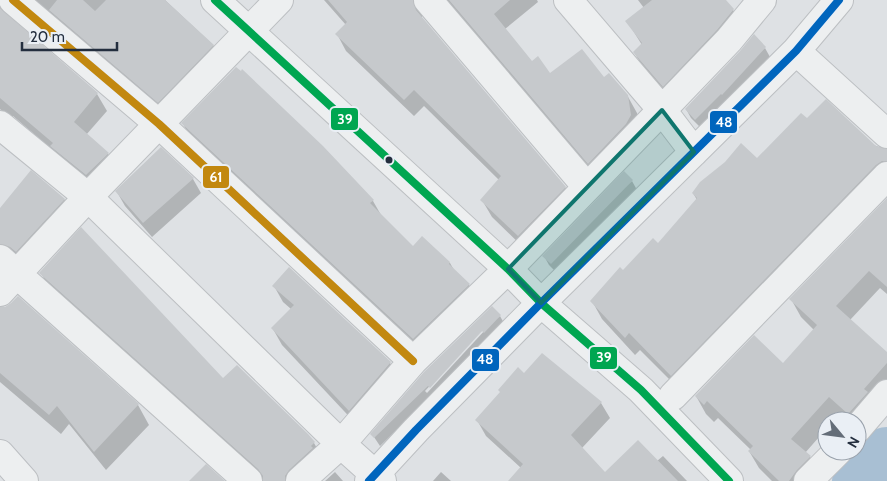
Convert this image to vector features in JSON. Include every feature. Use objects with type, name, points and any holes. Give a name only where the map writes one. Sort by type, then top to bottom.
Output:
[{"type":"street","points":[[13,0],[160,124],[413,361]]},
{"type":"street","points":[[214,0],[508,269],[542,303],[640,390],[729,481]]},
{"type":"street","points":[[248,481],[6,275],[88,197],[279,0]]},
{"type":"street","points":[[428,0],[587,187]]},
{"type":"street","points":[[568,0],[662,110],[694,152]]},
{"type":"street","points":[[300,481],[341,444],[413,361],[508,269],[662,110],[729,40],[762,0]]},
{"type":"street","points":[[0,125],[88,197],[376,479],[416,430],[796,51],[839,0]]},
{"type":"street","points":[[796,51],[887,134]]},
{"type":"street","points":[[673,396],[887,176]]},
{"type":"street","points":[[867,417],[887,394]]},
{"type":"street","points":[[0,454],[24,481]]},
{"type":"street","points":[[808,481],[828,461]]},
{"type":"highlighted area","points":[[662,110],[694,152],[541,303],[508,269]]},
{"type":"building","points":[[57,0],[83,0],[95,11],[106,0],[165,0],[214,45],[158,103],[49,10]]},
{"type":"building","points":[[328,0],[413,0],[416,10],[566,187],[518,236],[480,200],[501,176],[414,90],[404,100],[335,34],[347,22]]},
{"type":"building","points":[[449,0],[510,0],[494,14],[532,61],[538,56],[550,73],[582,49],[604,77],[609,73],[628,95],[631,115],[626,124],[588,164]]},
{"type":"building","points":[[652,0],[726,0],[734,9],[717,30],[663,87],[633,52],[642,43],[625,21]]},
{"type":"building","points":[[0,8],[98,93],[74,122],[109,153],[86,175],[50,146],[53,143],[0,98]]},
{"type":"building","points":[[754,34],[766,47],[722,95],[695,120],[685,109]]},
{"type":"building","points":[[236,67],[241,71],[242,69],[323,146],[374,200],[370,203],[413,246],[422,236],[470,284],[413,339],[181,123]]},
{"type":"building","points":[[826,99],[876,146],[887,149],[887,161],[882,161],[876,165],[671,376],[629,333],[625,338],[590,301],[620,267],[623,270],[653,238],[658,243],[697,198],[692,193],[700,182],[725,162],[741,143],[757,158],[801,113],[807,118]]},
{"type":"building","points":[[161,147],[194,178],[143,223],[115,191]]},
{"type":"building","points":[[31,170],[65,199],[16,252],[10,247],[0,244],[0,208]]},
{"type":"building","points":[[624,171],[633,180],[551,264],[542,256]]},
{"type":"building","points":[[887,198],[887,287],[869,271],[836,306],[887,352],[887,363],[864,389],[868,392],[851,411],[845,411],[829,397],[791,439],[811,456],[789,481],[779,481],[748,451],[753,446],[707,401],[704,405],[695,396],[754,335],[783,363],[817,325],[789,299]]},
{"type":"building","points":[[81,227],[223,378],[237,365],[315,442],[311,446],[313,448],[289,470],[285,476],[285,481],[263,481],[263,476],[258,469],[39,273]]},
{"type":"building","points":[[289,267],[391,362],[349,411],[271,328],[294,305],[272,286]]},
{"type":"building","points":[[18,296],[139,404],[94,452],[57,406],[49,415],[0,373],[0,307],[5,307]]},
{"type":"building","points":[[492,306],[501,315],[484,333],[482,331],[430,388],[428,386],[374,438],[370,434],[424,372]]},
{"type":"building","points":[[542,353],[602,402],[571,435],[605,472],[638,440],[678,481],[508,481],[523,464],[475,420],[500,392],[498,390],[518,367],[524,373]]},
{"type":"building","points":[[206,464],[225,481],[189,481]]},
{"type":"waterway","points":[[861,481],[887,456]]},
{"type":"transit line","name":"61","points":[[13,0],[159,124],[413,361]]},
{"type":"transit line","name":"39","points":[[215,0],[508,269],[541,303],[641,390],[729,481]]},
{"type":"transit line","name":"48","points":[[369,481],[416,430],[541,303],[796,51],[839,0]]}]
